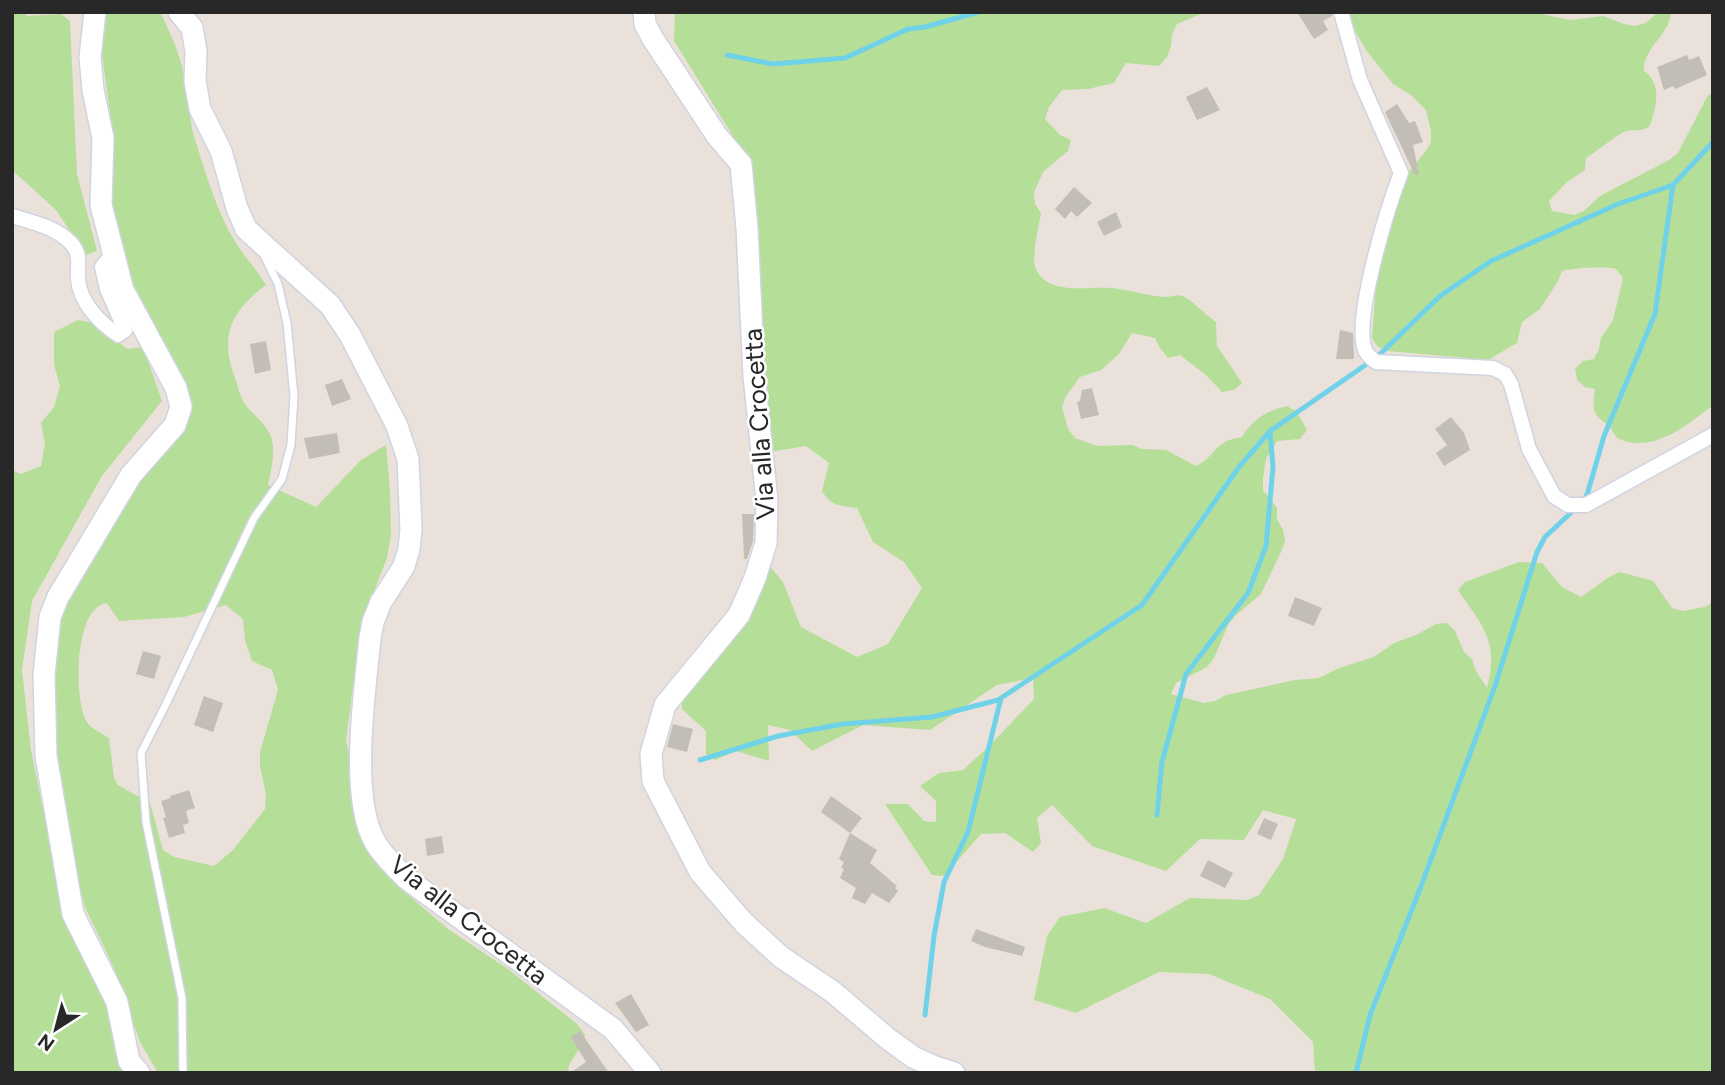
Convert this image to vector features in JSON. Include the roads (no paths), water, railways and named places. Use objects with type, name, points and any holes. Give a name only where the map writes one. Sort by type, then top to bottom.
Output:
[{"type":"street","points":[[95,12],[90,57],[93,90],[103,138],[101,205],[123,290],[176,388],[181,407],[175,425],[131,475],[58,597],[50,617],[44,675],[46,756],[73,914],[117,1002],[129,1061],[139,1073]]},
{"type":"street","name":"Via alla Crocetta","points":[[178,12],[192,28],[196,51],[195,81],[200,109],[221,150],[237,208],[246,229],[330,306],[350,335],[397,426],[408,459],[411,529],[409,550],[404,566],[381,602],[373,622],[368,651],[360,741],[364,812],[374,841],[389,862],[407,879],[613,1029],[650,1073]]},
{"type":"street","name":"Via alla Crocetta","points":[[644,12],[645,24],[653,39],[717,136],[741,164],[754,376],[767,501],[766,543],[755,578],[739,615],[665,705],[651,754],[653,781],[700,872],[744,923],[781,957],[833,992],[913,1057],[954,1073]]},
{"type":"street","points":[[1341,12],[1360,80],[1401,173],[1386,212],[1373,266],[1363,328],[1363,342],[1369,356],[1376,362],[1493,368],[1505,374],[1511,384],[1533,457],[1554,496],[1568,505],[1586,505],[1713,435]]},
{"type":"street","points":[[12,216],[51,228],[71,243],[79,257],[78,280],[84,300],[105,327],[118,335],[125,330],[107,289],[102,267],[113,253]]},
{"type":"lane","points":[[183,1073],[182,998],[146,822],[141,753],[254,518],[282,479],[291,445],[294,396],[287,323],[278,284],[259,242]]},
{"type":"waterway","points":[[727,55],[773,64],[845,58],[908,29],[979,12]]},
{"type":"waterway","points":[[700,760],[778,736],[843,724],[932,717],[998,700],[1142,605],[1239,467],[1270,431],[1377,357],[1440,296],[1491,261],[1618,204],[1673,185],[1713,142]]},
{"type":"waterway","points":[[1582,502],[1587,495],[1604,436],[1655,314],[1673,185]]},
{"type":"waterway","points":[[1157,815],[1162,762],[1186,674],[1248,593],[1266,546],[1273,467],[1270,431]]},
{"type":"waterway","points":[[1356,1073],[1370,1015],[1495,686],[1537,552],[1545,537],[1575,509]]},
{"type":"waterway","points":[[925,1015],[934,936],[944,882],[968,832],[1001,698]]}]
